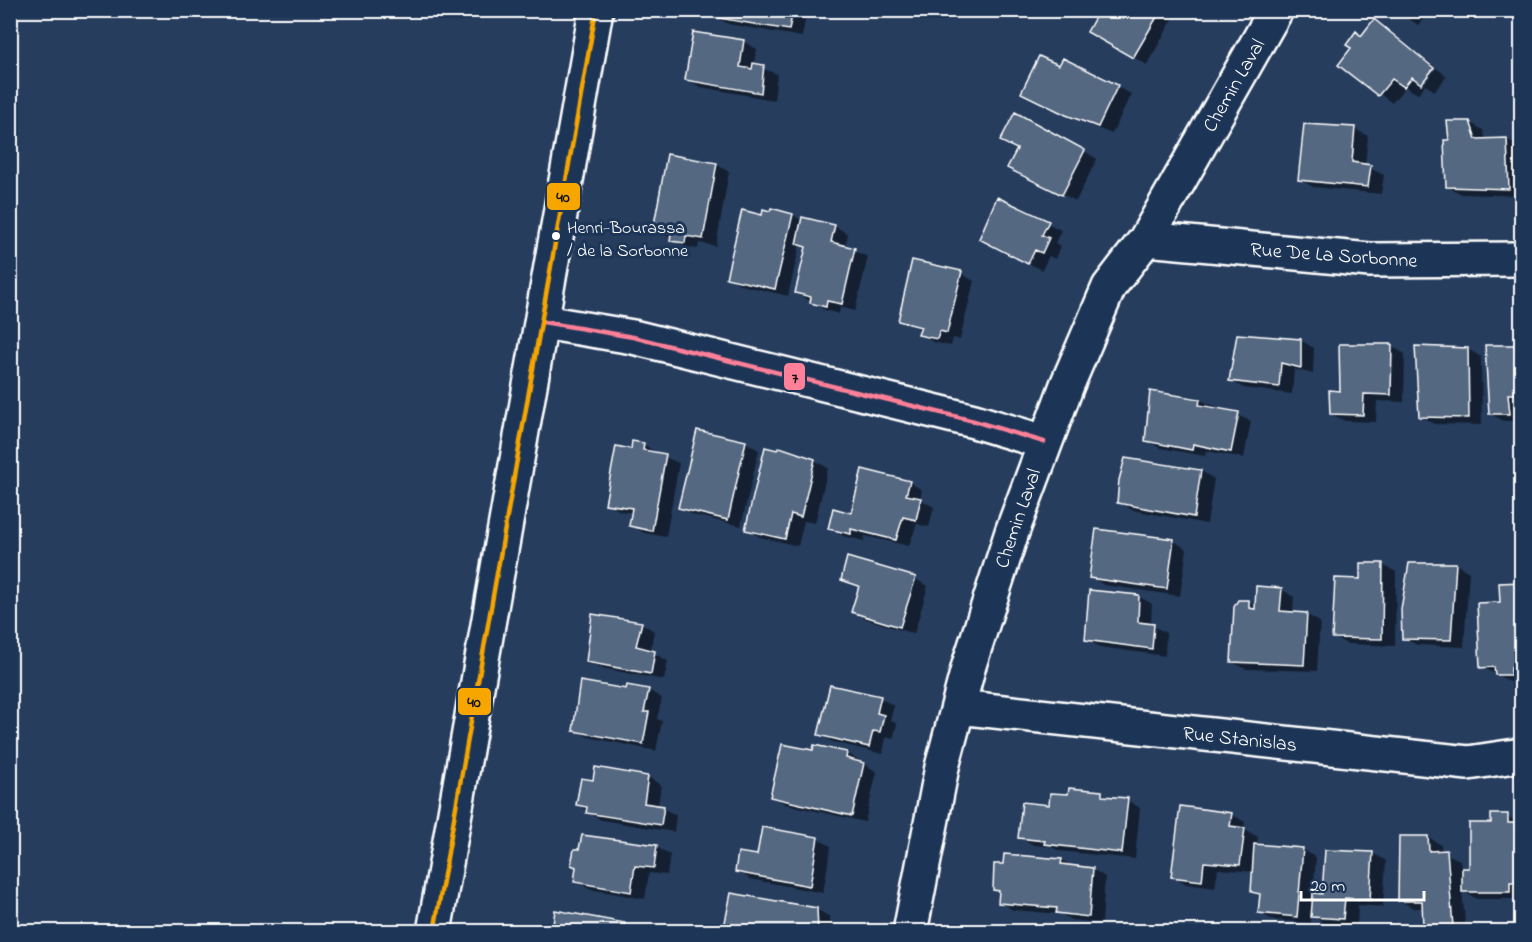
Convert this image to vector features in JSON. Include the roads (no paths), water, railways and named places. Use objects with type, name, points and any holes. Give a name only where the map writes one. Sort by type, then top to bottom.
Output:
[{"type":"street","points":[[434,932],[596,10]]},
{"type":"street","name":"Chemin Laval","points":[[910,932],[919,873],[958,706],[984,616],[1044,442],[1109,287],[1146,239],[1276,10]]},
{"type":"street","name":"Rue De La Sorbonne","points":[[1146,239],[1370,260],[1521,259]]},
{"type":"street","points":[[543,322],[644,340],[974,421],[1044,442]]},
{"type":"street","name":"Rue Stanislas","points":[[958,706],[1468,763],[1521,755]]},
{"type":"place","name":"Henri-Bourassa / de la Sorbonne","points":[[556,236]]}]
